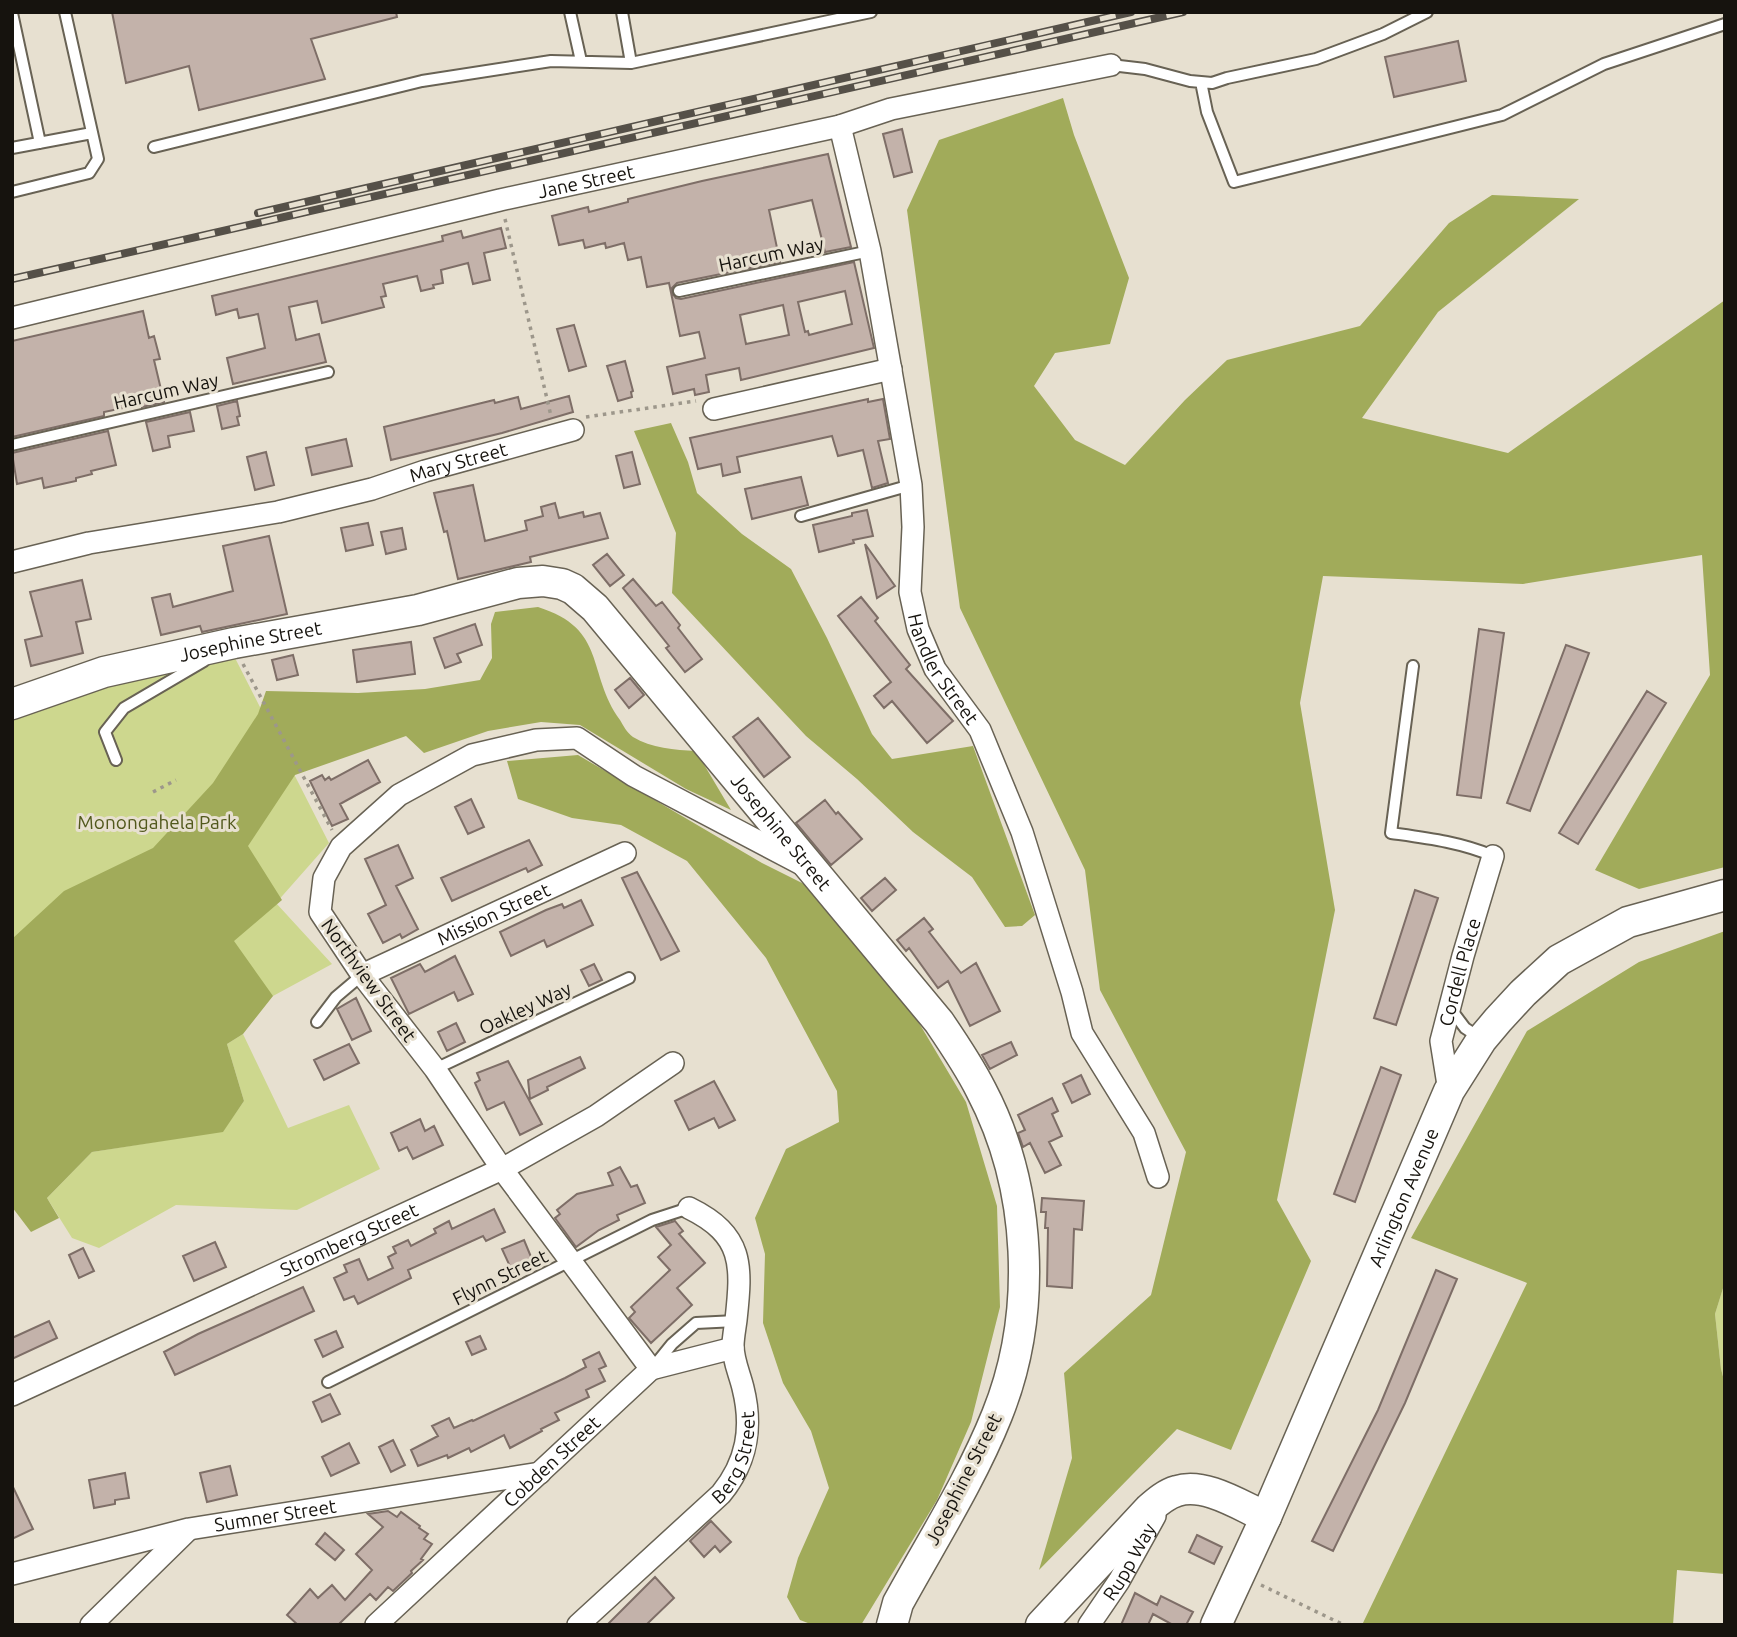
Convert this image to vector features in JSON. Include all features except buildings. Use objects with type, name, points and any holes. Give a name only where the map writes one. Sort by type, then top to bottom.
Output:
[{"type":"street","name":"Jane Street","points":[[12,318],[500,200],[840,126],[891,109],[1111,65]]},
{"type":"street","name":"Handler Street","points":[[840,126],[870,251],[911,485],[913,527],[910,592],[918,629],[935,669],[980,730],[1022,832],[1072,992],[1082,1033],[1144,1133],[1158,1177]]},
{"type":"street","points":[[714,409],[891,369]]},
{"type":"street","name":"Mary Street","points":[[12,562],[89,543],[278,512],[372,489],[425,471],[564,433]]},
{"type":"street","name":"Josephine Street","points":[[12,704],[104,672],[234,643],[418,610],[518,583],[552,582],[573,589],[595,608],[939,1022],[982,1092],[1010,1166],[1020,1218],[1023,1294],[1019,1332],[1009,1379],[987,1439],[898,1602],[892,1625]]},
{"type":"street","name":"Northview Street","points":[[651,1369],[502,1169],[435,1069],[362,975],[320,912],[324,878],[341,847],[398,795],[472,755],[536,740],[577,738],[634,776],[812,869]]},
{"type":"street","name":"Mission Street","points":[[362,975],[625,853]]},
{"type":"street","name":"Cordell Place","points":[[1449,1091],[1441,1041],[1493,856]]},
{"type":"street","name":"Arlington Avenue","points":[[1216,1625],[1266,1517],[1449,1091],[1482,1039],[1523,993],[1559,960],[1628,922],[1725,895]]},
{"type":"street","name":"Stromberg Street","points":[[12,1395],[502,1169],[596,1116],[673,1063]]},
{"type":"street","name":"Berg Street","points":[[578,1625],[721,1494],[735,1476],[748,1433],[747,1406],[733,1348],[740,1284],[739,1259],[727,1235],[710,1218],[689,1208]]},
{"type":"street","points":[[651,1369],[733,1348]]},
{"type":"street","name":"Cobden Street","points":[[376,1625],[651,1369]]},
{"type":"street","name":"Sumner Street","points":[[12,1574],[188,1529],[540,1473]]},
{"type":"street","points":[[1041,1625],[1149,1509],[1165,1496],[1179,1490],[1194,1489],[1266,1517]]},
{"type":"street","name":"Rupp Way","points":[[1089,1625],[1119,1581],[1165,1496]]},
{"type":"street","points":[[92,1625],[188,1529]]},
{"type":"lane","points":[[12,192],[89,173],[98,159],[65,12]]},
{"type":"lane","points":[[570,12],[581,61]]},
{"type":"lane","points":[[622,12],[631,63]]},
{"type":"lane","points":[[154,147],[422,81],[551,61],[631,63],[871,12]]},
{"type":"lane","points":[[1426,12],[1383,34],[1316,59],[1212,83],[1200,82],[1207,111],[1234,182],[1502,115],[1604,64],[1725,24]]},
{"type":"lane","points":[[12,13],[40,143]]},
{"type":"lane","name":"Jane Street","points":[[1111,65],[1200,82]]},
{"type":"lane","points":[[12,148],[92,133]]},
{"type":"lane","name":"Harcum Way","points":[[679,291],[870,251]]},
{"type":"lane","name":"Harcum Way","points":[[12,444],[328,372]]},
{"type":"lane","points":[[801,516],[911,485]]},
{"type":"lane","points":[[116,760],[105,732],[124,708],[206,660]]},
{"type":"lane","points":[[1413,666],[1391,833],[1440,840],[1493,856]]},
{"type":"lane","points":[[317,1022],[336,997],[362,975]]},
{"type":"lane","name":"Oakley Way","points":[[435,1069],[629,978]]},
{"type":"lane","points":[[1450,1008],[1465,1028],[1482,1039]]},
{"type":"lane","name":"Flynn Street","points":[[328,1382],[652,1220],[689,1208]]},
{"type":"lane","name":"Cobden Street","points":[[651,1369],[672,1344],[696,1323],[736,1321]]},
{"type":"path","points":[[500,200],[564,433],[582,418],[711,398],[714,409]]},
{"type":"path","points":[[239,656],[341,847]]},
{"type":"path","points":[[153,792],[176,780]]},
{"type":"path","points":[[1240,1575],[1344,1625]]},
{"type":"green space","points":[[1063,98],[1074,135],[1129,278],[1110,344],[1055,353],[1034,386],[1075,440],[1125,465],[1185,400],[1227,360],[1360,326],[1449,223],[1492,195],[1579,199],[1438,312],[1362,418],[1508,453],[1725,300],[1725,867],[1639,889],[1595,870],[1710,675],[1702,555],[1523,584],[1323,576],[1300,703],[1335,910],[1277,1200],[1311,1261],[1231,1450],[1177,1429],[1039,1570],[1072,1458],[1064,1373],[1151,1295],[1186,1152],[1100,990],[1085,870],[960,608],[907,210],[939,140]]},
{"type":"green space","points":[[671,423],[688,462],[697,493],[742,534],[791,569],[872,734],[892,759],[973,746],[1035,915],[1022,926],[1005,927],[972,877],[913,832],[806,736],[672,593],[676,533],[634,431]]},
{"type":"green space","points":[[538,607],[560,616],[576,627],[586,640],[610,703],[629,733],[640,741],[655,746],[696,751],[731,810],[686,789],[580,725],[541,722],[488,731],[424,753],[406,736],[295,775],[248,846],[282,900],[234,941],[273,996],[243,1034],[227,1044],[244,1101],[223,1132],[92,1152],[47,1198],[59,1218],[31,1232],[12,1207],[12,939],[64,891],[153,848],[213,783],[258,714],[266,691],[358,693],[425,689],[480,680],[492,658],[491,624],[495,612]]},
{"type":"green space","name":"Monongahela Park","points":[[234,656],[329,843],[276,903],[332,964],[273,996],[12,1116],[12,718],[111,680]]},
{"type":"green space","points":[[578,755],[762,863],[806,885],[900,991],[966,1102],[997,1206],[1000,1307],[971,1422],[937,1500],[861,1625],[813,1625],[800,1620],[787,1597],[798,1558],[829,1488],[811,1431],[783,1383],[763,1323],[765,1254],[755,1218],[786,1149],[839,1122],[837,1091],[766,958],[687,861],[621,825],[572,818],[518,799],[507,761]]},
{"type":"green space","points":[[1725,931],[1725,1282],[1715,1314],[1725,1384],[1725,1574],[1677,1570],[1673,1625],[1362,1625],[1527,1283],[1411,1238],[1527,1031],[1639,962]]},
{"type":"green space","points":[[243,1034],[288,1128],[349,1105],[380,1169],[297,1210],[176,1205],[99,1248],[72,1238],[47,1198],[92,1152],[223,1131],[244,1101],[227,1044]]},
{"type":"green space","points":[[1725,1282],[1725,1384],[1715,1314]]},
{"type":"railway","points":[[258,213],[1131,12]]},
{"type":"railway","points":[[12,279],[1183,12]]}]
